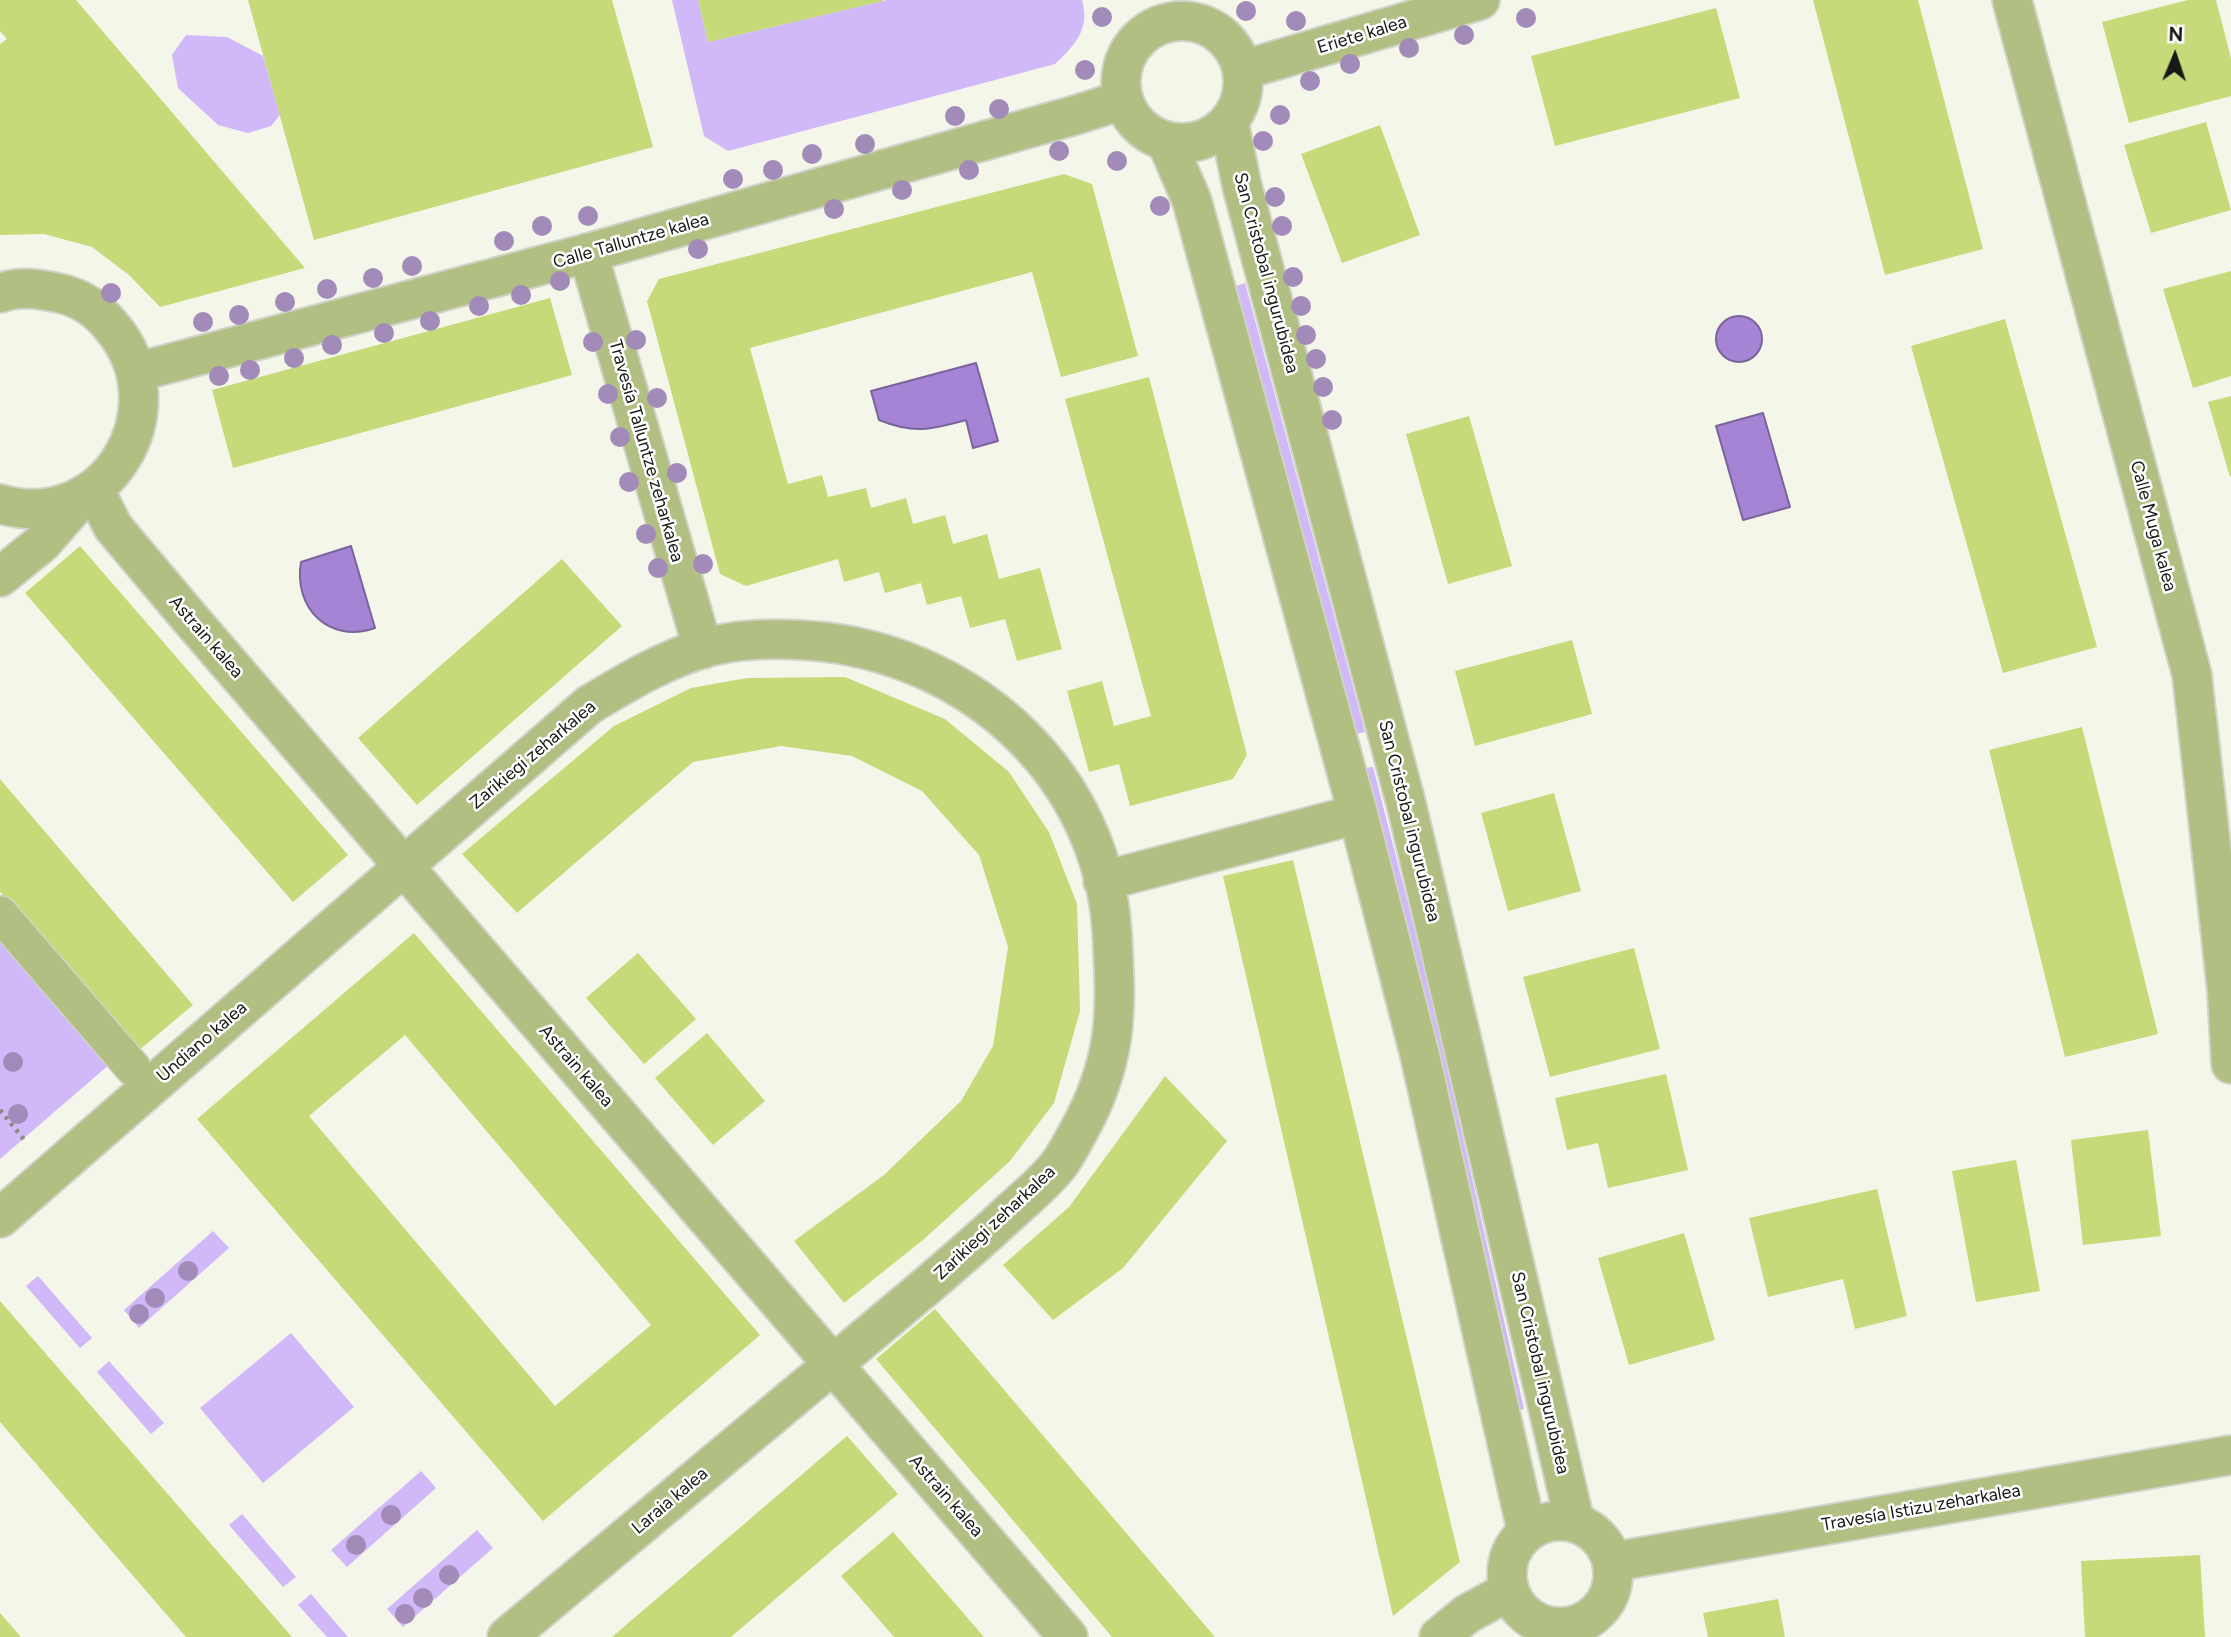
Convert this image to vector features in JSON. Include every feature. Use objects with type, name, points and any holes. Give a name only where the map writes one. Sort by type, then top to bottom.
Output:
[{"type":"street","name":"Eriete kalea","points":[[1243,70],[1480,0]]},
{"type":"street","name":"Calle Muga kalea","points":[[2012,0],[2192,675],[2227,991],[2231,1064]]},
{"type":"street","points":[[1190,11],[1217,30],[1233,46],[1243,70],[1241,104],[1229,123],[1210,138],[1188,144],[1167,143],[1138,126],[1122,100],[1120,76],[1140,17],[1168,22],[1190,11]]},
{"type":"street","name":"Calle Talluntze kalea","points":[[137,372],[588,253],[1122,100]]},
{"type":"street","name":"San Cristobal ingurubidea","points":[[1229,123],[1242,186],[1407,807],[1575,1523]]},
{"type":"street","points":[[1167,143],[1192,201],[1358,814],[1420,1056],[1527,1532]]},
{"type":"street","name":"Travesía Talluntze zeharkalea","points":[[588,253],[703,649]]},
{"type":"street","points":[[0,293],[41,288],[74,297],[102,315],[124,341],[137,372],[141,405],[134,438],[118,466],[89,492],[43,542],[0,577]]},
{"type":"street","points":[[0,504],[14,508],[50,507],[89,492]]},
{"type":"street","name":"Astrain kalea","points":[[89,492],[132,550],[1068,1637]]},
{"type":"street","name":"Zarikiegi zeharkalea","points":[[403,865],[589,705],[651,668],[703,649],[782,639],[852,645],[894,656],[957,683],[988,704],[1018,732],[1049,769],[1079,813],[1103,881],[1111,915],[1116,1008],[1100,1086],[1060,1162],[1033,1191],[956,1262],[833,1364]]},
{"type":"street","points":[[1103,881],[1358,814]]},
{"type":"street","name":"Undiano kalea","points":[[0,1218],[403,865]]},
{"type":"street","points":[[0,915],[133,1068]]},
{"type":"street","name":"Laraia kalea","points":[[508,1637],[833,1364]]},
{"type":"street","name":"Travesía Istizu zeharkalea","points":[[1612,1562],[2231,1455]]},
{"type":"street","points":[[1550,1522],[1575,1523],[1592,1531],[1605,1545],[1612,1562],[1611,1588],[1601,1624],[1575,1625],[1549,1631],[1518,1607],[1510,1591],[1507,1569],[1513,1549],[1527,1532],[1550,1522]]},
{"type":"street","points":[[1439,1637],[1467,1614],[1510,1591]]},
{"type":"path","points":[[0,1111],[35,1152]]},
{"type":"shaded area","points":[[672,0],[698,0],[708,42],[887,0],[1082,0],[1084,19],[1083,28],[1075,43],[1055,64],[728,151],[704,136]]},
{"type":"shaded area","points":[[186,35],[227,37],[263,56],[280,115],[271,126],[248,133],[218,125],[178,88],[172,55]]},
{"type":"shaded area","points":[[1245,283],[1365,732],[1356,734],[1236,286]]},
{"type":"shaded area","points":[[1739,316],[1756,322],[1762,339],[1756,356],[1739,362],[1722,356],[1716,339],[1722,322]]},
{"type":"shaded area","points":[[976,363],[998,441],[973,448],[966,420],[912,429],[879,420],[871,391]]},
{"type":"shaded area","points":[[1763,413],[1790,507],[1743,520],[1716,426]]},
{"type":"shaded area","points":[[351,546],[375,628],[358,632],[343,631],[318,618],[303,594],[300,579],[301,562]]},
{"type":"shaded area","points":[[1373,767],[1425,970],[1524,1409],[1514,1412],[1365,768]]},
{"type":"shaded area","points":[[0,937],[111,1063],[0,1159]]},
{"type":"shaded area","points":[[213,1231],[229,1248],[139,1328],[124,1310]]},
{"type":"shaded area","points":[[38,1276],[92,1338],[80,1348],[26,1286]]},
{"type":"shaded area","points":[[291,1333],[354,1407],[263,1483],[200,1408]]},
{"type":"shaded area","points":[[109,1361],[164,1423],[151,1434],[97,1372]]},
{"type":"shaded area","points":[[421,1471],[436,1488],[347,1567],[331,1550]]},
{"type":"shaded area","points":[[242,1514],[296,1577],[283,1587],[229,1525]]},
{"type":"shaded area","points":[[477,1530],[493,1548],[403,1627],[387,1609]]},
{"type":"shaded area","points":[[311,1594],[348,1637],[327,1637],[298,1605]]},
{"type":"building","points":[[0,0],[76,0],[305,268],[160,307],[129,275],[92,247],[44,234],[0,235],[0,44],[7,39],[0,31]]},
{"type":"building","points":[[248,0],[612,0],[653,147],[314,240]]},
{"type":"building","points":[[698,0],[883,0],[883,1],[708,42]]},
{"type":"building","points":[[1813,0],[1918,0],[1983,249],[1885,275]]},
{"type":"building","points":[[2188,0],[2216,0],[2231,58],[2231,96],[2129,123],[2102,22]]},
{"type":"building","points":[[1716,8],[1740,98],[1555,146],[1531,56]]},
{"type":"building","points":[[2206,122],[2231,210],[2151,233],[2124,145]]},
{"type":"building","points":[[1380,125],[1420,235],[1342,263],[1301,154]]},
{"type":"building","points":[[1064,174],[1092,184],[1138,356],[1061,377],[1032,272],[750,348],[788,484],[822,475],[828,497],[866,488],[871,508],[906,498],[913,524],[945,515],[953,544],[987,534],[999,579],[1040,568],[1062,649],[1017,661],[1005,619],[970,628],[961,596],[927,605],[921,583],[885,593],[879,572],[844,582],[838,559],[746,586],[720,574],[647,301],[659,279]]},
{"type":"building","points":[[2231,271],[2231,376],[2193,388],[2163,289]]},
{"type":"building","points":[[550,298],[572,375],[233,468],[212,390]]},
{"type":"building","points":[[2005,319],[2097,647],[2003,673],[1911,346]]},
{"type":"building","points":[[1149,377],[1247,755],[1233,779],[1130,806],[1119,764],[1089,772],[1067,691],[1102,681],[1114,726],[1151,716],[1065,399]]},
{"type":"building","points":[[2231,396],[2231,476],[2230,477],[2208,402]]},
{"type":"building","points":[[1469,416],[1512,566],[1448,584],[1406,434]]},
{"type":"building","points":[[80,546],[348,855],[293,902],[25,593]]},
{"type":"building","points":[[562,559],[622,626],[417,805],[358,738]]},
{"type":"building","points":[[1572,640],[1592,714],[1475,746],[1455,671]]},
{"type":"building","points":[[845,677],[945,719],[1009,772],[1049,832],[1077,904],[1080,1011],[1054,1103],[1010,1161],[923,1240],[844,1303],[794,1241],[884,1175],[961,1101],[993,1046],[1008,947],[979,855],[922,791],[852,756],[781,746],[693,762],[517,913],[462,854],[614,726],[691,688],[747,678]]},
{"type":"building","points":[[2082,727],[2158,1034],[2065,1057],[1989,750]]},
{"type":"building","points":[[0,779],[193,1005],[137,1052],[0,892]]},
{"type":"building","points":[[1554,793],[1581,891],[1508,911],[1481,813]]},
{"type":"building","points":[[1293,860],[1460,1562],[1393,1616],[1223,876]]},
{"type":"building","points":[[414,933],[760,1335],[543,1521],[197,1119]],"holes":[[[405,1035],[651,1325],[555,1406],[309,1116]]]},
{"type":"building","points":[[1634,948],[1660,1049],[1550,1077],[1523,977]]},
{"type":"building","points":[[638,953],[696,1019],[644,1064],[586,998]]},
{"type":"building","points":[[707,1033],[765,1101],[713,1145],[655,1078]]},
{"type":"building","points":[[1666,1074],[1688,1170],[1608,1188],[1598,1143],[1567,1150],[1555,1098]]},
{"type":"building","points":[[1165,1076],[1227,1141],[1123,1268],[1053,1320],[1003,1265],[1069,1207]]},
{"type":"building","points":[[2148,1130],[2161,1236],[2083,1245],[2071,1140]]},
{"type":"building","points":[[2016,1160],[2040,1291],[1976,1302],[1952,1171]]},
{"type":"building","points":[[1877,1189],[1907,1316],[1855,1329],[1843,1279],[1768,1297],[1749,1218]]},
{"type":"building","points":[[1684,1233],[1715,1340],[1629,1365],[1598,1258]]},
{"type":"building","points":[[0,1301],[292,1637],[186,1637],[0,1422]]},
{"type":"building","points":[[935,1309],[1215,1637],[1112,1637],[876,1359]]},
{"type":"building","points":[[847,1436],[898,1494],[731,1637],[612,1637]]},
{"type":"building","points":[[893,1532],[984,1637],[894,1637],[841,1576]]},
{"type":"building","points":[[2200,1555],[2205,1637],[2085,1637],[2081,1561]]},
{"type":"building","points":[[1778,1599],[1785,1637],[1708,1637],[1703,1613]]},
{"type":"building","points":[[0,1613],[21,1637],[0,1637]]}]
